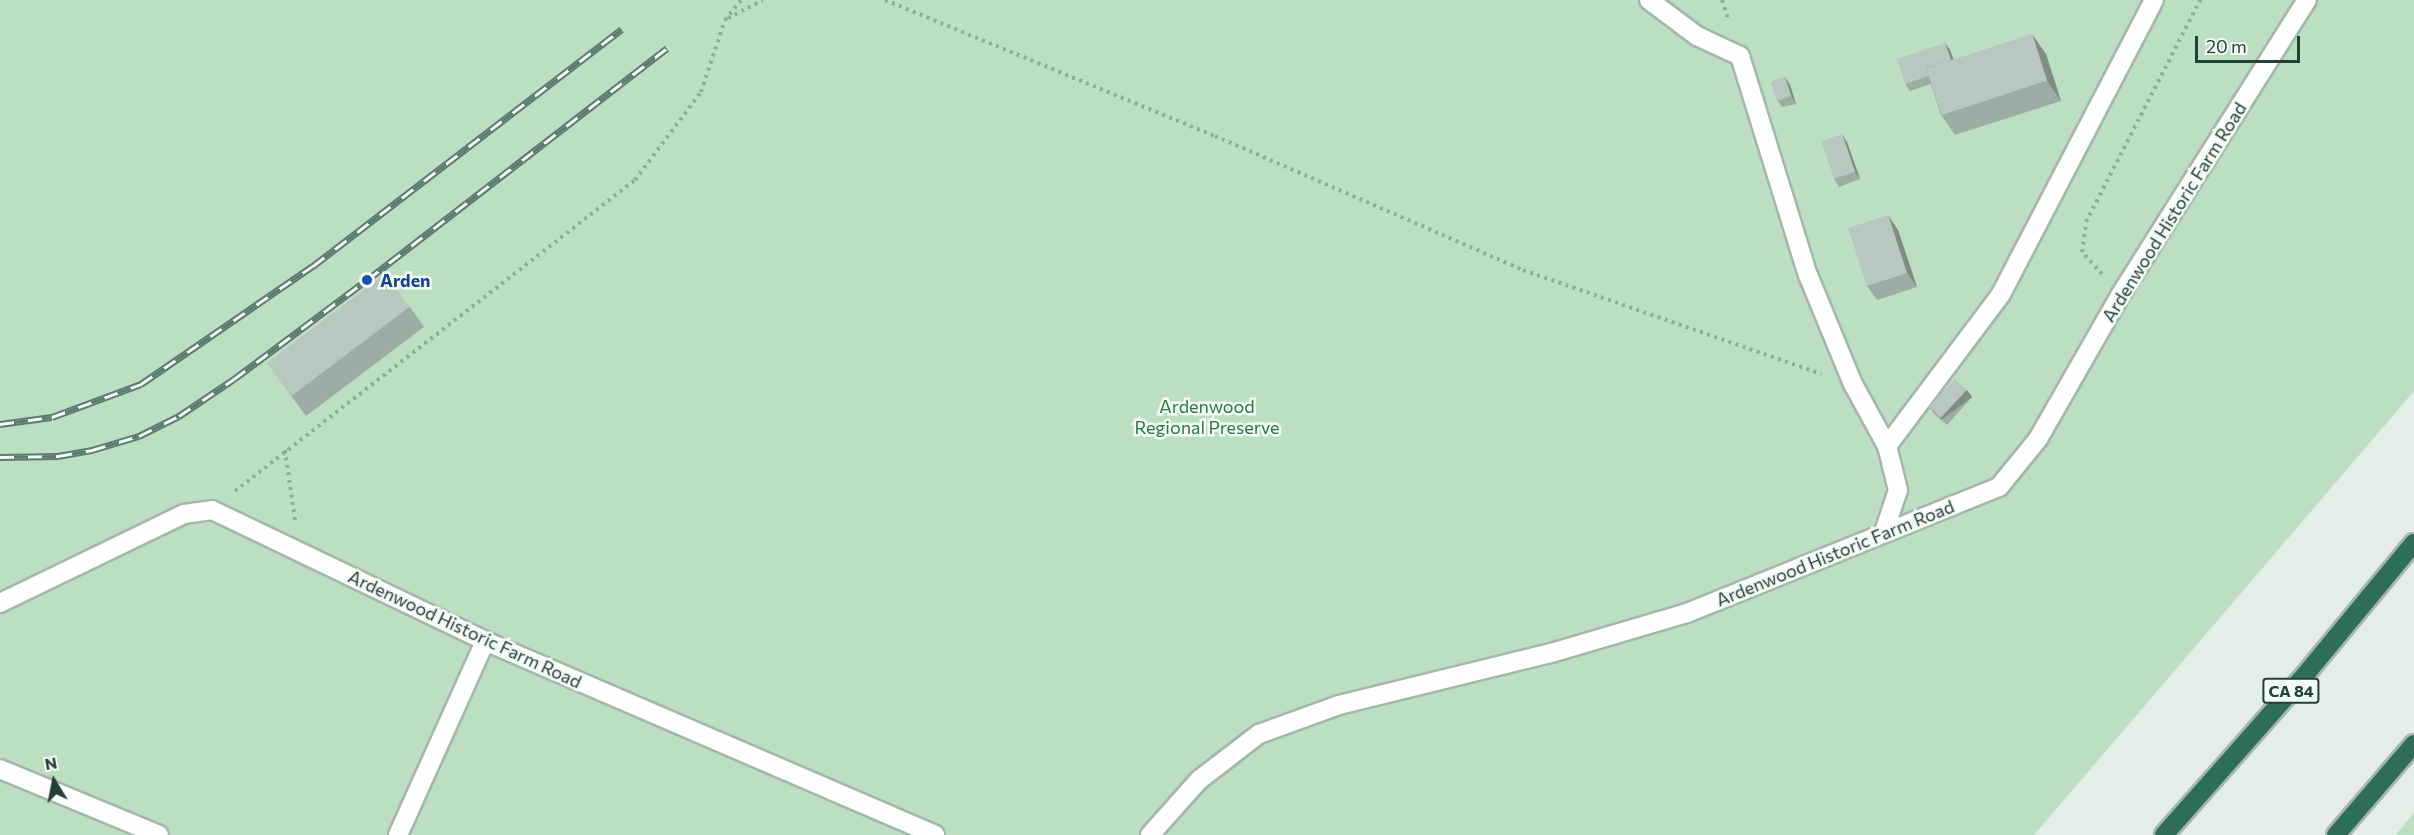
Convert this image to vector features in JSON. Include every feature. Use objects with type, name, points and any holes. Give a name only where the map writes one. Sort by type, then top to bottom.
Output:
[{"type":"highway","name":"CA 84","points":[[2164,835],[2305,675],[2414,543]]},
{"type":"highway","points":[[2336,835],[2414,744]]},
{"type":"street","points":[[1649,0],[1697,36],[1740,56],[1808,275],[1853,384],[1887,446],[1898,490],[1884,532]]},
{"type":"street","points":[[1887,446],[2001,294],[2154,0]]},
{"type":"street","name":"Ardenwood Historic Farm Road","points":[[1150,835],[1199,780],[1259,734],[1339,705],[1551,653],[1687,613],[1999,487],[2038,439],[2121,294],[2307,0]]},
{"type":"street","points":[[0,603],[184,513],[212,510]]},
{"type":"street","name":"Ardenwood Historic Farm Road","points":[[212,510],[485,641],[934,835]]},
{"type":"street","points":[[398,835],[485,641]]},
{"type":"street","points":[[0,769],[159,835]]},
{"type":"path","points":[[212,510],[285,450],[635,180],[701,92],[725,20],[741,0]]},
{"type":"path","points":[[725,20],[763,0]]},
{"type":"path","points":[[885,0],[1204,132],[1523,270],[1783,363],[1853,384]]},
{"type":"path","points":[[2121,294],[2082,252],[2086,222],[2200,0]]},
{"type":"path","points":[[285,450],[301,553]]},
{"type":"green space","name":"Ardenwood Regional Preserve","points":[[0,0],[2414,0],[2414,391],[2034,835],[0,835]]},
{"type":"green space","points":[[2414,812],[2414,835],[2396,835]]},
{"type":"building","points":[[2032,34],[2047,81],[1942,115],[1926,68]]},
{"type":"building","points":[[1945,43],[1951,60],[1926,68],[1929,76],[1905,84],[1897,59]]},
{"type":"building","points":[[1785,77],[1791,96],[1777,101],[1771,82]]},
{"type":"building","points":[[1842,134],[1855,172],[1834,179],[1821,141]]},
{"type":"building","points":[[1888,215],[1907,273],[1867,286],[1848,228]]},
{"type":"building","points":[[385,274],[410,307],[291,396],[267,363]]},
{"type":"building","points":[[1955,379],[1967,390],[1941,418],[1929,407]]},
{"type":"railway","points":[[0,424],[52,417],[141,384],[313,266],[622,29]]},
{"type":"railway","points":[[0,457],[58,456],[92,450],[139,436],[179,416],[234,379],[367,280],[667,48]]},
{"type":"place","name":"Arden","points":[[367,280]]}]
